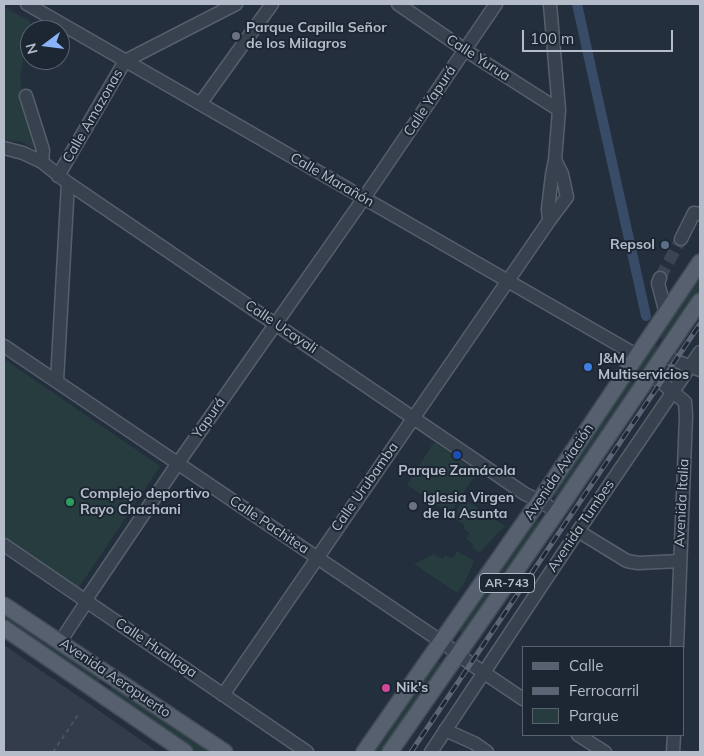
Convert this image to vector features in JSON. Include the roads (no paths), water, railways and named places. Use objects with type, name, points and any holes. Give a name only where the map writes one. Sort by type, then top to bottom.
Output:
[{"type":"main road","name":"Avenida Aviación","points":[[364,752],[540,501],[700,262]]},
{"type":"main road","name":"Avenida Aviación","points":[[390,752],[557,512],[700,301]]},
{"type":"main road","name":"Avenida Aeropuerto","points":[[4,605],[225,752]]},
{"type":"main road","name":"Avenida Aeropuerto","points":[[4,628],[185,752]]},
{"type":"main road","points":[[101,693],[112,677]]},
{"type":"street","name":"Calle Marañón","points":[[27,4],[638,356]]},
{"type":"street","name":"Calle Amazonas","points":[[56,381],[63,179],[125,61],[236,4]]},
{"type":"street","points":[[200,104],[272,4]]},
{"type":"street","name":"Calle Yurua","points":[[398,4],[465,50],[559,110]]},
{"type":"street","name":"Calle Yapurá","points":[[364,198],[496,4]]},
{"type":"street","points":[[549,221],[548,209],[555,160],[559,110],[550,4]]},
{"type":"street","points":[[26,96],[43,150],[42,162]]},
{"type":"street","name":"Calle Ucayali","points":[[4,148],[23,153],[42,162],[63,179],[413,418],[525,494],[557,512]]},
{"type":"street","name":"Calle Urubamba","points":[[223,695],[567,197],[562,174],[555,160]]},
{"type":"street","name":"Yapurá","points":[[60,642],[89,595],[178,463],[364,198]]},
{"type":"street","points":[[681,239],[694,213],[700,214]]},
{"type":"street","points":[[660,278],[658,283],[666,314]]},
{"type":"street","name":"Calle Pachitea","points":[[4,346],[442,642],[483,673],[522,698]]},
{"type":"street","name":"Avenida Tumbes","points":[[431,752],[672,392],[695,368],[700,352]]},
{"type":"street","points":[[663,356],[695,368]]},
{"type":"street","name":"Avenida Italia","points":[[651,374],[685,402],[677,646]]},
{"type":"street","points":[[578,530],[627,561],[638,563],[680,561]]},
{"type":"street","name":"Calle Huallaga","points":[[4,545],[307,752]]},
{"type":"street","points":[[445,730],[474,743],[487,752]]},
{"type":"street","points":[[580,736],[605,752]]},
{"type":"street","points":[[673,752],[674,736]]},
{"type":"waterway","points":[[577,4],[646,316]]},
{"type":"tunnel","points":[[660,278],[681,239]]},
{"type":"railway","points":[[411,752],[700,324]]},
{"type":"place","name":"Parque Capilla Señor de los Milagros","points":[[236,36]]},
{"type":"place","name":"Repsol","points":[[665,245]]},
{"type":"place","name":"J&M Multiservicios","points":[[588,367]]},
{"type":"place","name":"Parque Zamácola","points":[[457,455]]},
{"type":"place","name":"Complejo deportivo Rayo Chachani","points":[[70,502]]},
{"type":"place","name":"Iglesia Virgen de la Asunta","points":[[413,506]]},
{"type":"place","name":"Nik's","points":[[386,688]]}]
